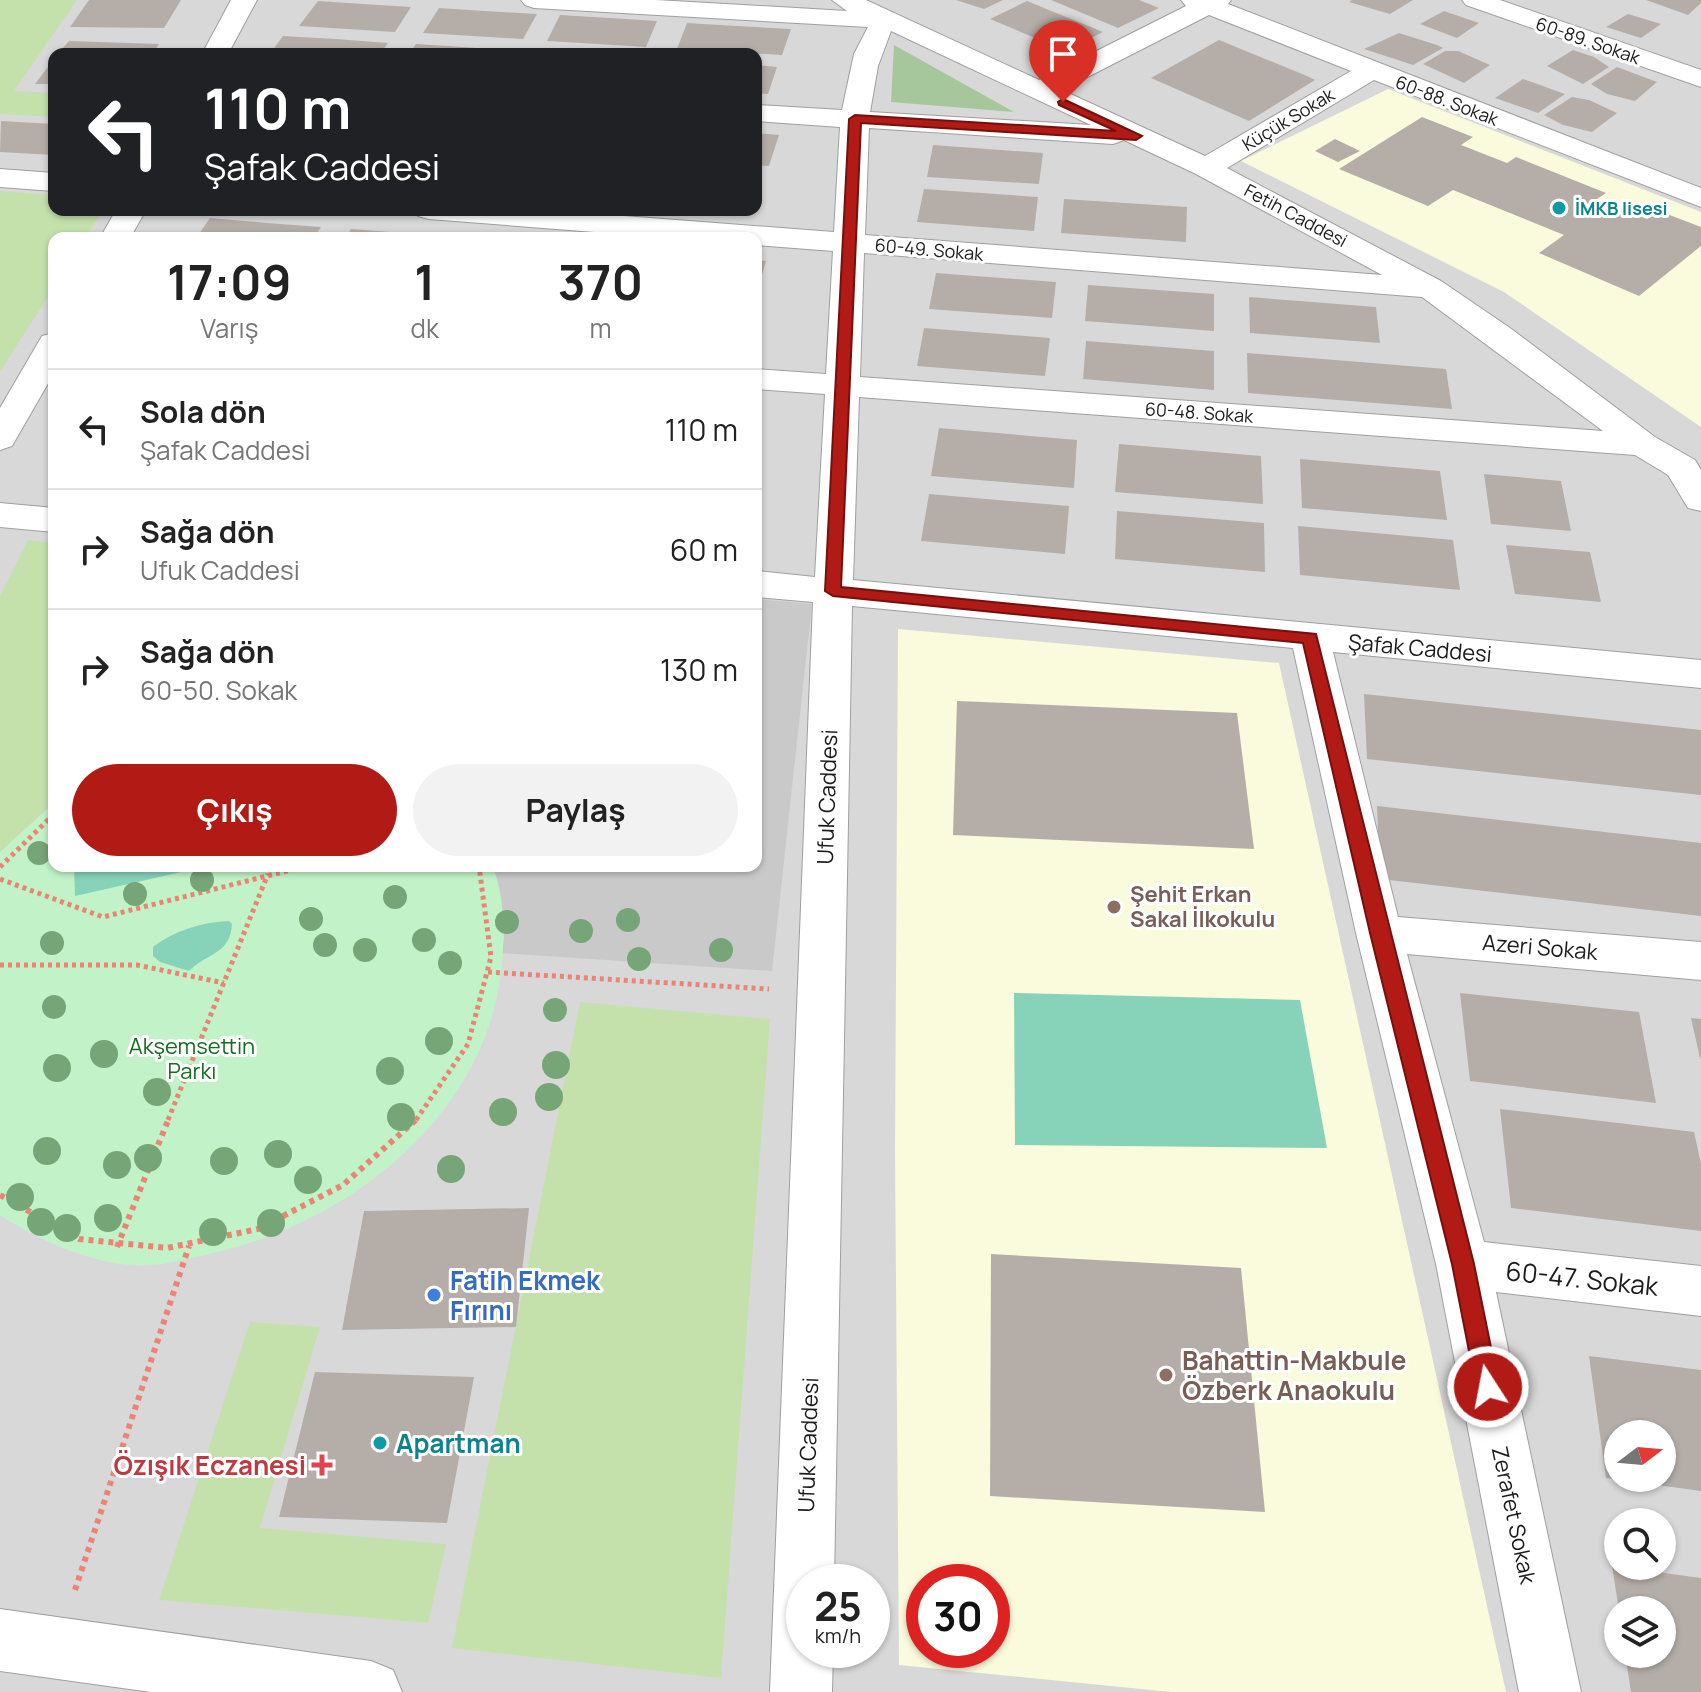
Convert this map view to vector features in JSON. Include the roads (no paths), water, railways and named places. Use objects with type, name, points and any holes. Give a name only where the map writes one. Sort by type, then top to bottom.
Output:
[{"type":"street","points":[[218,48],[244,0]]},
{"type":"street","points":[[534,0],[801,17],[886,19]]},
{"type":"street","name":"Fetih Caddesi","points":[[845,0],[1206,168],[1430,288],[1498,335],[1643,445],[1692,468],[1701,500]]},
{"type":"street","name":"60-89. Sokak","points":[[1475,0],[1701,79]]},
{"type":"street","points":[[1039,91],[1207,2]]},
{"type":"street","name":"60-88. Sokak","points":[[1207,2],[1371,70],[1701,198]]},
{"type":"street","name":"Ufuk Caddesi","points":[[805,1564],[833,591],[855,119],[864,57],[871,39],[886,19]]},
{"type":"street","name":"Küçük Sokak","points":[[1206,168],[1371,70]]},
{"type":"street","points":[[762,113],[1136,136]]},
{"type":"street","points":[[0,178],[48,182]]},
{"type":"street","name":"60-49. Sokak","points":[[508,216],[719,232]]},
{"type":"street","name":"60-49. Sokak","points":[[762,235],[1430,288]]},
{"type":"street","points":[[0,439],[48,354]]},
{"type":"street","name":"60-48. Sokak","points":[[762,379],[1643,445]]},
{"type":"street","points":[[0,515],[48,519]]},
{"type":"street","name":"Şafak Caddesi","points":[[762,585],[1701,674]]},
{"type":"street","name":"Zerafet Sokak","points":[[1310,638],[1379,933],[1463,1264],[1550,1692]]},
{"type":"street","name":"Azeri Sokak","points":[[1379,933],[1701,961]]},
{"type":"street","name":"60-47. Sokak","points":[[1463,1264],[1701,1291]]},
{"type":"street","points":[[28,1644],[371,1692]]},
{"type":"street","name":"Ufuk Caddesi","points":[[801,1692],[802,1668]]},
{"type":"place","name":"İMKB lisesi","points":[[1559,208]]},
{"type":"place","name":"Şehit Erkan Sakal İlkokulu","points":[[1114,907]]},
{"type":"place","name":"Fatih Ekmek Fırını","points":[[434,1295]]},
{"type":"place","name":"Bahattin-Makbule Özberk Anaokulu","points":[[1166,1375]]},
{"type":"place","name":"Apartman","points":[[380,1443]]},
{"type":"place","name":"Özışık Eczanesi","points":[[322,1465]]},
{"type":"park label","name":"Akşemsettin Parkı","points":[[192,1058]]}]
